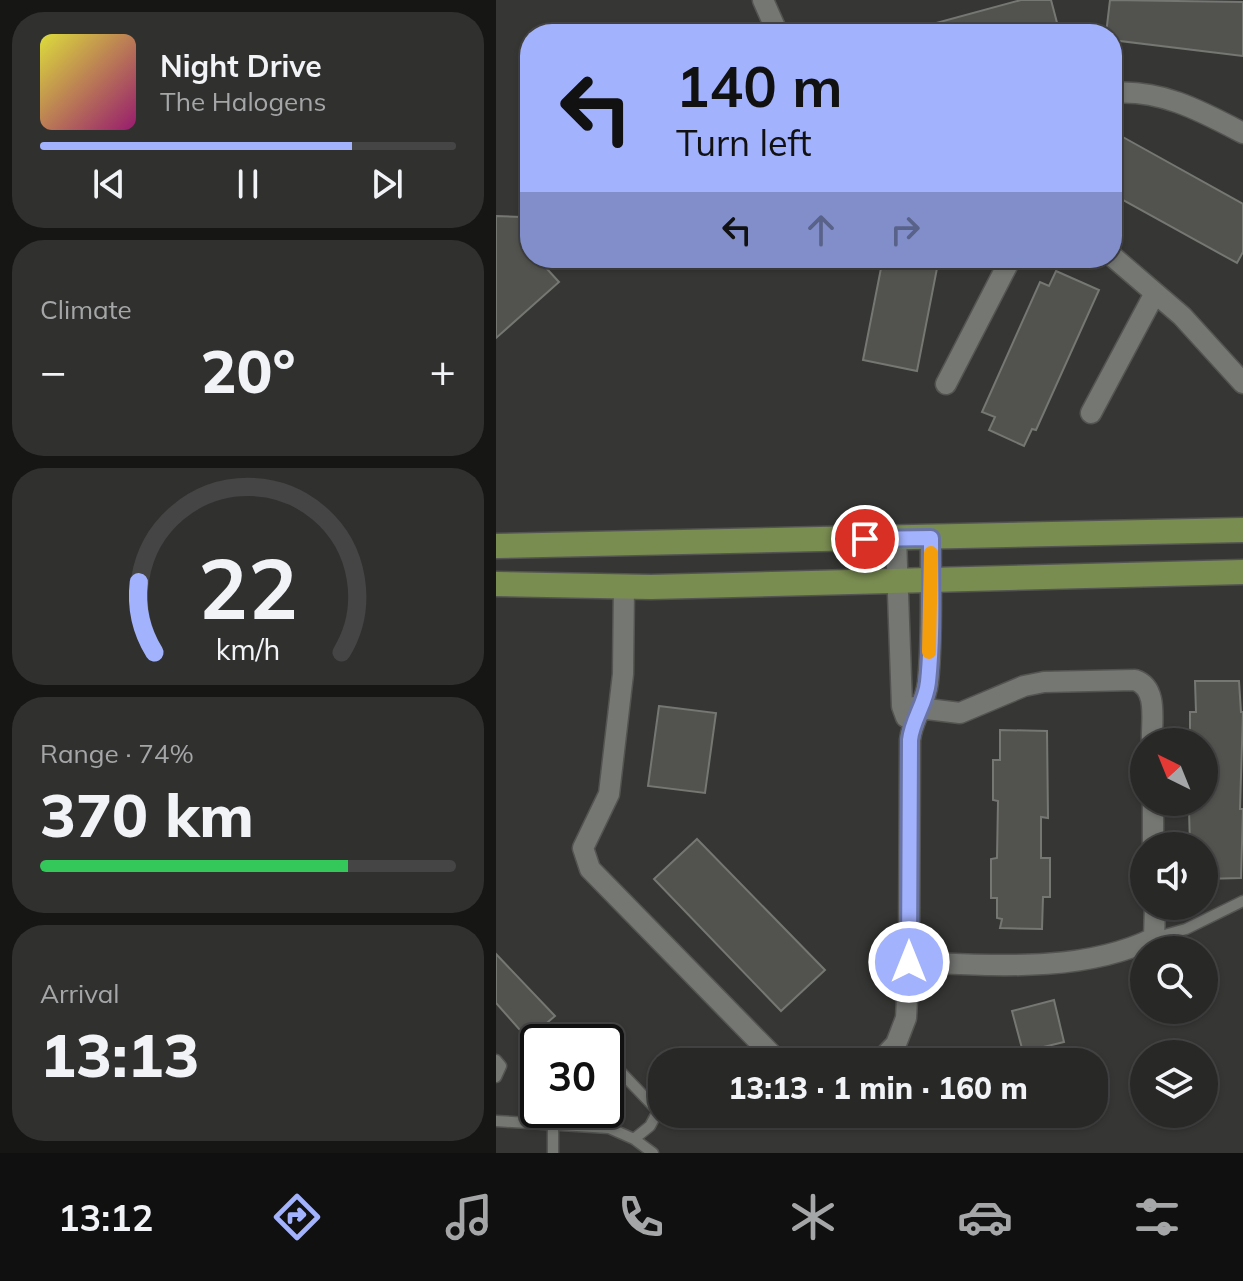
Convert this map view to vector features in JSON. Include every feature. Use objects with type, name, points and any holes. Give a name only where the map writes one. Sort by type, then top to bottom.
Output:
[{"type":"main road","points":[[496,546],[1243,530]]},
{"type":"main road","points":[[496,584],[624,587],[1243,572]]},
{"type":"street","points":[[763,0],[774,24]]},
{"type":"street","points":[[1122,93],[1151,93],[1192,107],[1243,133]]},
{"type":"street","points":[[1122,265],[1191,326],[1243,383]]},
{"type":"street","points":[[946,384],[1006,268]]},
{"type":"street","points":[[1091,413],[1155,293]]},
{"type":"street","points":[[892,1048],[903,1031],[906,1018],[912,707],[896,538]]},
{"type":"street","points":[[912,707],[928,682],[931,538]]},
{"type":"street","points":[[624,587],[623,674],[609,794],[583,848],[585,860],[590,869],[765,1048]]},
{"type":"street","points":[[912,707],[960,713],[1024,686],[1044,682],[1135,680],[1141,682],[1151,694],[1152,728]]},
{"type":"street","points":[[909,962],[1031,966],[1130,948]]},
{"type":"lane","points":[[1161,936],[1186,929],[1243,901]]},
{"type":"lane","points":[[496,1060],[501,1066],[496,1077]]},
{"type":"lane","points":[[624,1075],[658,1111],[650,1126],[634,1139]]},
{"type":"lane","points":[[496,1121],[520,1122]]},
{"type":"lane","points":[[553,1128],[553,1153]]},
{"type":"lane","points":[[609,1128],[634,1139],[653,1153]]},
{"type":"building","points":[[1021,0],[1051,0],[1057,24],[932,24]]},
{"type":"building","points":[[1110,0],[1243,2],[1243,56],[1122,41],[1122,24],[1107,24]]},
{"type":"building","points":[[1122,137],[1243,204],[1243,252],[1237,263],[1122,200]]},
{"type":"building","points":[[496,216],[520,217],[520,268],[546,268],[559,282],[496,338]]},
{"type":"building","points":[[881,268],[937,268],[917,371],[863,360]]},
{"type":"building","points":[[1056,271],[1099,290],[1036,430],[1032,429],[1024,446],[989,430],[995,417],[982,412],[1040,282],[1049,286]]},
{"type":"building","points":[[1195,681],[1239,681],[1243,712],[1241,878],[1218,879],[1218,832],[1190,832],[1189,816],[1218,816],[1218,728],[1190,728],[1190,712],[1196,712]]},
{"type":"building","points":[[659,706],[716,713],[705,793],[648,786]]},
{"type":"building","points":[[1000,730],[1047,731],[1048,818],[1041,817],[1041,858],[1050,858],[1050,897],[1043,897],[1042,929],[1000,928],[1002,919],[997,918],[997,898],[991,898],[991,859],[997,858],[998,801],[993,800],[993,760],[1000,760]]},
{"type":"building","points":[[697,839],[825,970],[781,1011],[654,879]]},
{"type":"building","points":[[496,954],[555,1016],[546,1024],[520,1024],[520,1030],[496,1003]]},
{"type":"building","points":[[1054,1000],[1064,1042],[1039,1048],[1022,1048],[1012,1011]]},
{"type":"slow traffic","points":[[929,652],[931,553]]},
{"type":"route","points":[[865,539],[931,538],[928,682],[923,708],[911,728],[910,740],[909,962]]}]
